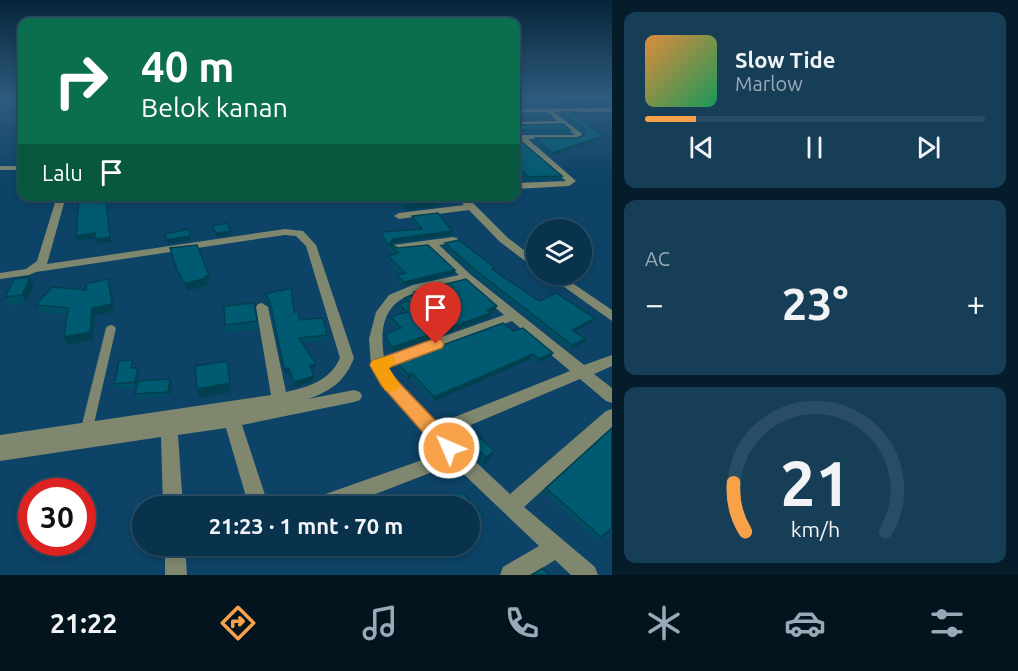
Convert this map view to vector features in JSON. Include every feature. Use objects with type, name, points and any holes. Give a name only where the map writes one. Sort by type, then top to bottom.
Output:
[{"type":"street","points":[[534,148],[580,135],[566,125]]},
{"type":"street","points":[[520,137],[576,137]]},
{"type":"street","points":[[520,138],[572,182],[520,187]]},
{"type":"street","points":[[0,168],[18,168]]},
{"type":"street","points":[[37,269],[42,263],[61,201]]},
{"type":"street","points":[[465,201],[504,240],[526,257]]},
{"type":"street","points":[[399,216],[471,207]]},
{"type":"street","points":[[0,276],[285,232],[299,233],[311,245],[347,358],[338,378],[324,386],[280,400],[0,443]]},
{"type":"street","points":[[397,247],[453,240]]},
{"type":"street","points":[[431,243],[467,277],[612,398]]},
{"type":"street","points":[[467,277],[407,292],[391,300],[380,317],[377,331],[378,365],[387,381],[434,433],[587,575]]},
{"type":"street","points":[[567,285],[612,317]]},
{"type":"street","points":[[262,307],[280,400]]},
{"type":"street","points":[[378,365],[514,316]]},
{"type":"street","points":[[434,433],[612,360]]},
{"type":"street","points":[[0,453],[232,420],[354,396]]},
{"type":"street","points":[[511,506],[612,416]]},
{"type":"street","points":[[232,420],[256,496]]},
{"type":"street","points":[[169,429],[172,496]]},
{"type":"street","points":[[347,496],[446,460]]},
{"type":"street","points":[[511,575],[556,548]]},
{"type":"street","points":[[175,556],[176,575]]},
{"type":"lane","points":[[87,428],[111,328]]},
{"type":"building","points":[[520,125],[564,125],[570,130],[520,130]]},
{"type":"building","points":[[578,125],[588,125],[603,136],[552,153],[535,138],[577,138],[584,135],[584,129]]},
{"type":"building","points":[[520,140],[562,176],[528,177],[520,168]]},
{"type":"building","points":[[79,201],[97,201],[97,203],[106,201],[110,237],[95,239],[95,233],[76,236]]},
{"type":"building","points":[[401,201],[439,201],[404,205]]},
{"type":"building","points":[[438,213],[452,231],[393,239],[390,244],[398,248],[428,245],[455,270],[404,282],[397,275],[405,273],[388,256],[399,253],[386,242],[381,232],[422,229],[412,216]]},
{"type":"building","points":[[227,223],[231,231],[216,233],[212,226]]},
{"type":"building","points":[[189,229],[190,236],[167,240],[165,234]]},
{"type":"building","points":[[459,240],[495,268],[492,269],[539,301],[556,293],[595,318],[572,330],[586,339],[572,345],[474,269],[445,243]]},
{"type":"building","points":[[197,245],[209,275],[185,284],[177,270],[170,248]]},
{"type":"building","points":[[30,277],[22,295],[5,297],[14,279]]},
{"type":"building","points":[[108,279],[112,304],[92,308],[90,332],[64,337],[68,308],[36,305],[52,287],[86,290],[86,284]]},
{"type":"building","points":[[466,279],[497,306],[487,310],[491,313],[393,347],[386,339],[386,334],[401,328],[391,317],[407,312],[399,304],[408,301],[405,298],[417,294],[414,292]]},
{"type":"building","points":[[291,288],[294,312],[298,312],[300,320],[323,318],[327,335],[299,338],[316,364],[310,366],[314,376],[294,382],[289,368],[284,369],[270,301],[265,294]]},
{"type":"building","points":[[254,303],[257,321],[225,325],[224,306]]},
{"type":"building","points":[[503,323],[513,331],[523,328],[553,353],[538,359],[533,354],[434,397],[412,373],[408,374],[396,362]]},
{"type":"building","points":[[133,360],[131,368],[138,368],[135,382],[114,384],[119,361]]},
{"type":"building","points":[[227,361],[230,383],[197,389],[195,366]]},
{"type":"building","points":[[170,379],[168,392],[135,394],[138,381]]},
{"type":"building","points":[[464,423],[494,451],[486,457],[454,428]]},
{"type":"building","points":[[612,428],[612,528],[601,537],[546,488]]},
{"type":"building","points":[[543,568],[549,575],[531,575],[533,574]]},
{"type":"slow traffic","points":[[388,362],[378,365],[391,385]]},
{"type":"route","points":[[436,344],[378,365],[387,381],[449,448]]}]
